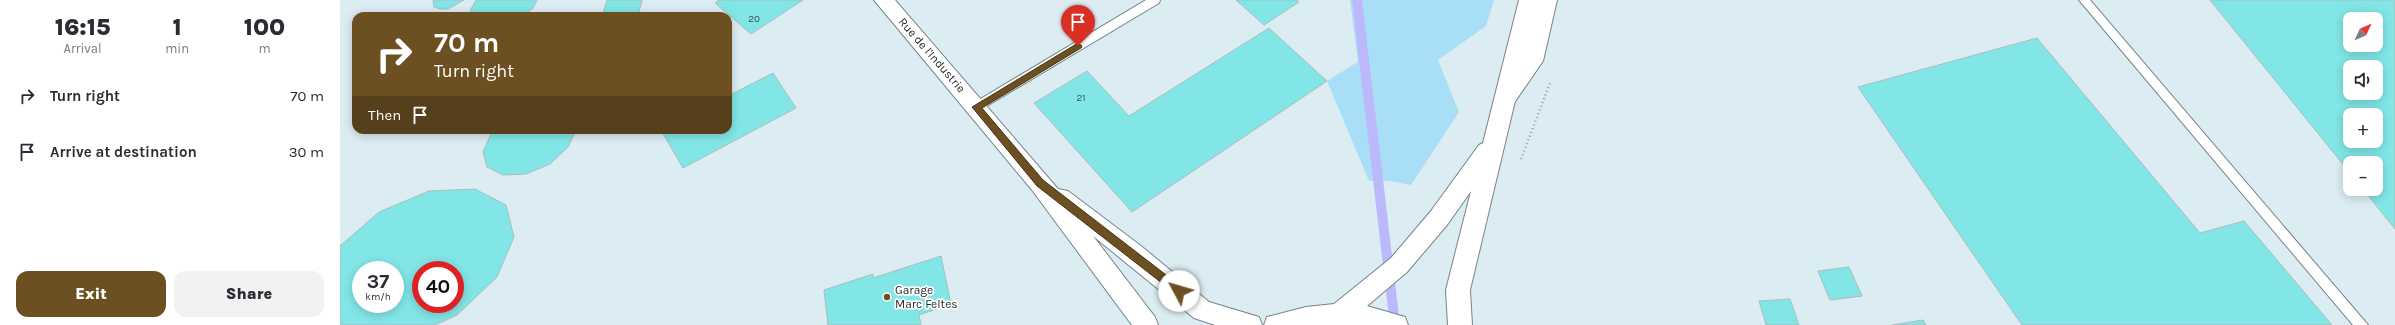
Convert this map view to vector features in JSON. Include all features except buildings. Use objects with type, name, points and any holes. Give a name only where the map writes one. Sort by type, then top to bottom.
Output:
[{"type":"street","name":"Rue de l'Industrie","points":[[884,0],[1040,183],[1146,325]]},
{"type":"street","points":[[1460,325],[1458,290],[1493,142],[1507,97],[1529,0]]},
{"type":"street","points":[[1507,97],[1533,62],[1547,0]]},
{"type":"street","points":[[1340,314],[1399,265],[1439,218],[1493,142]]},
{"type":"street","name":"Rue de l'Industrie","points":[[1040,183],[1133,253],[1202,310],[1250,325]]},
{"type":"street","points":[[1276,325],[1301,318],[1340,314],[1383,320],[1396,325]]},
{"type":"lane","points":[[976,107],[1154,0]]},
{"type":"lane","points":[[2084,0],[2361,325]]},
{"type":"path","points":[[1520,161],[1551,80]]},
{"type":"shaded area","points":[[1350,0],[1494,0],[1486,26],[1438,60],[1459,112],[1411,185],[1390,181],[1369,181],[1327,81],[1358,62]]},
{"type":"waterway","points":[[1357,0],[1395,325]]},
{"type":"place","name":"Garage Marc Feltes","points":[[887,297]]},
{"type":"route","points":[[1078,46],[976,107],[1040,183],[1133,253],[1179,291]]}]
